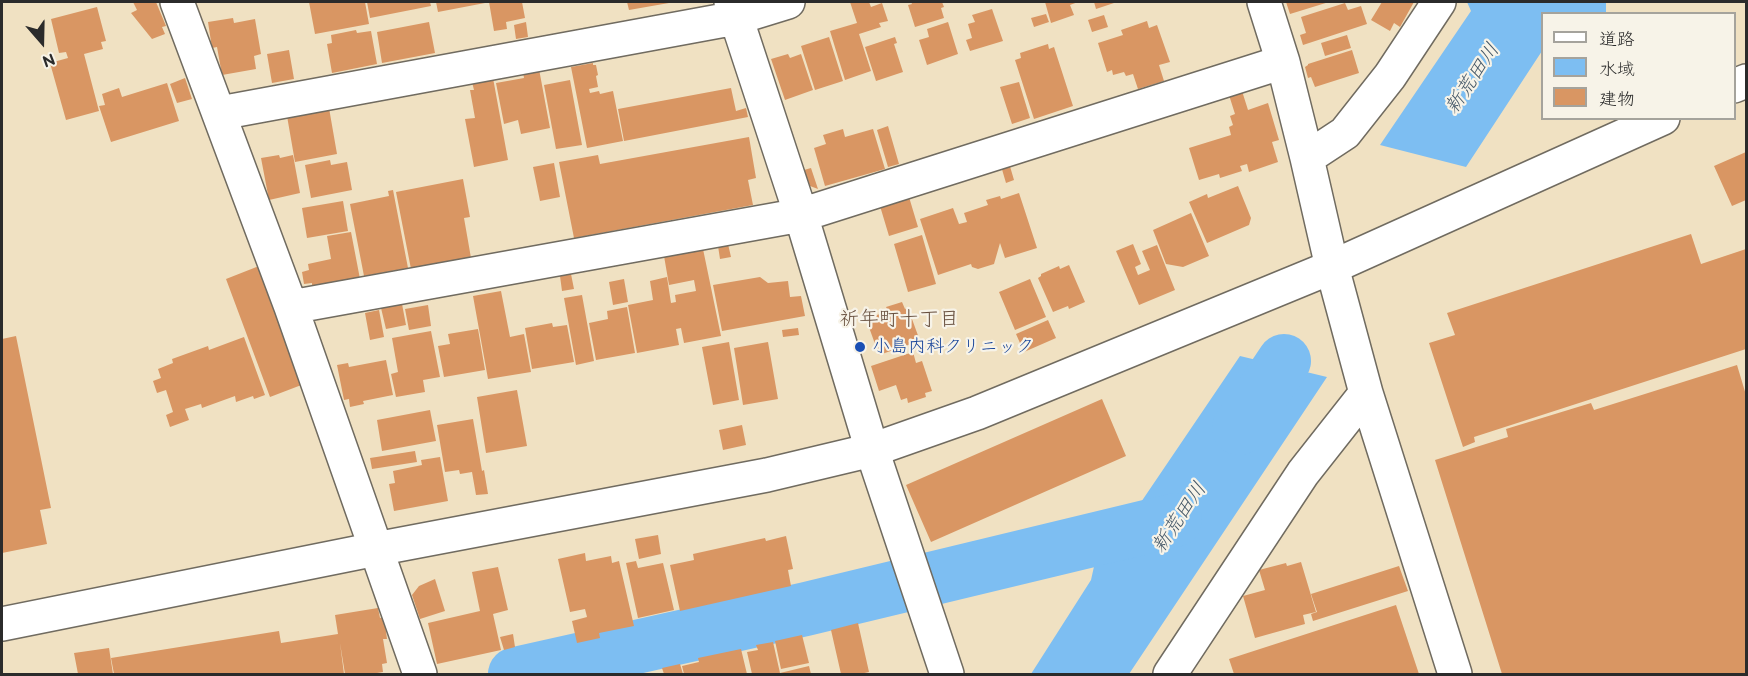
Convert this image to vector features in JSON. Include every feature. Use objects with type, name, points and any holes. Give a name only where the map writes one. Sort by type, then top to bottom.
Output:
[{"type":"street","points":[[177,2],[291,307],[420,675]]},
{"type":"street","points":[[220,113],[734,10],[788,2]]},
{"type":"street","points":[[1264,2],[1283,62],[1332,267],[1366,393],[1455,675]]},
{"type":"street","points":[[1307,158],[1345,133],[1390,76],[1439,2]]},
{"type":"street","points":[[734,10],[801,214],[872,450],[947,675]]},
{"type":"street","points":[[291,307],[801,214],[1283,62]]},
{"type":"street","points":[[2,624],[376,549],[767,475],[872,450],[977,413],[1332,267],[1659,120]]},
{"type":"street","points":[[1170,675],[1303,472],[1366,393]]},
{"type":"water","points":[[1467,2],[1606,2],[1606,12],[1541,12],[1541,53],[1466,167],[1380,145],[1471,11]]},
{"type":"water","points":[[1240,356],[1327,377],[1129,674],[1031,674],[1091,580],[1095,562],[1115,521],[1135,511]]},
{"type":"building","points":[[133,2],[156,2],[166,26],[162,27],[165,34],[152,39],[131,13],[137,10]]},
{"type":"building","points":[[309,2],[365,2],[369,24],[315,34]]},
{"type":"building","points":[[367,2],[430,2],[431,6],[370,18]]},
{"type":"building","points":[[436,2],[485,2],[485,3],[438,12]]},
{"type":"building","points":[[489,2],[522,2],[525,18],[506,22],[507,29],[494,31]]},
{"type":"building","points":[[627,2],[669,2],[669,3],[629,10]]},
{"type":"building","points":[[850,2],[869,2],[871,7],[882,3],[888,21],[879,23],[881,27],[859,34],[871,71],[845,80],[830,31],[857,23]]},
{"type":"building","points":[[911,2],[942,2],[944,18],[915,27],[908,5],[912,4]]},
{"type":"building","points":[[1045,2],[1078,2],[1070,5],[1074,15],[1051,23]]},
{"type":"building","points":[[1094,2],[1117,2],[1096,9]]},
{"type":"building","points":[[1286,2],[1329,2],[1290,14]]},
{"type":"building","points":[[1382,2],[1414,2],[1400,27],[1394,23],[1390,31],[1371,20]]},
{"type":"building","points":[[1345,3],[1348,10],[1361,6],[1367,24],[1303,45],[1300,35],[1306,33],[1301,17]]},
{"type":"building","points":[[97,7],[106,41],[101,42],[103,49],[84,54],[99,111],[66,120],[50,63],[68,58],[66,52],[59,53],[51,19]]},
{"type":"building","points":[[992,9],[1003,41],[970,51],[966,40],[972,38],[968,24],[975,22],[972,15]]},
{"type":"building","points":[[1046,14],[1049,22],[1034,27],[1031,18]]},
{"type":"building","points":[[1104,15],[1108,27],[1092,32],[1088,20]]},
{"type":"building","points":[[233,18],[234,23],[255,19],[261,54],[254,56],[256,69],[222,75],[217,47],[212,48],[208,22]]},
{"type":"building","points":[[1147,21],[1149,28],[1157,25],[1170,62],[1159,65],[1164,81],[1138,89],[1133,74],[1126,76],[1124,72],[1113,75],[1112,70],[1107,72],[1098,43],[1123,35],[1121,30]]},
{"type":"building","points":[[429,22],[435,53],[382,63],[377,32]]},
{"type":"building","points":[[526,22],[528,37],[516,39],[514,25]]},
{"type":"building","points":[[948,22],[958,54],[927,65],[919,40],[929,37],[927,29]]},
{"type":"building","points":[[356,30],[357,33],[371,31],[377,64],[332,73],[327,44],[332,43],[331,35]]},
{"type":"building","points":[[1347,35],[1351,48],[1325,56],[1321,43]]},
{"type":"building","points":[[829,37],[843,81],[815,90],[801,46]]},
{"type":"building","points":[[895,37],[897,43],[894,44],[903,72],[876,81],[865,47]]},
{"type":"building","points":[[1048,44],[1049,49],[1054,47],[1073,106],[1034,119],[1015,60],[1021,58],[1020,53]]},
{"type":"building","points":[[289,50],[294,79],[272,83],[267,54]]},
{"type":"building","points":[[1352,50],[1359,73],[1315,87],[1311,77],[1308,78],[1305,67],[1308,64]]},
{"type":"building","points":[[788,54],[790,58],[801,54],[813,90],[785,100],[771,59]]},
{"type":"building","points":[[593,63],[596,65],[598,87],[589,89],[590,93],[599,91],[600,94],[613,91],[623,141],[587,148],[571,67]]},
{"type":"building","points":[[539,69],[550,128],[521,134],[518,120],[504,124],[496,83],[524,78],[523,72]]},
{"type":"building","points":[[185,78],[192,99],[177,103],[170,84]]},
{"type":"building","points":[[493,78],[508,160],[474,167],[465,119],[475,118],[470,90],[474,90],[472,82]]},
{"type":"building","points":[[570,80],[582,145],[556,149],[544,85]]},
{"type":"building","points":[[1019,82],[1030,118],[1012,124],[1000,87]]},
{"type":"building","points":[[167,83],[179,121],[111,142],[99,106],[105,105],[102,94],[119,88],[122,97]]},
{"type":"building","points":[[731,88],[736,111],[746,108],[748,117],[624,141],[618,109]]},
{"type":"building","points":[[1242,91],[1248,110],[1268,103],[1279,140],[1272,142],[1278,162],[1249,172],[1247,164],[1240,166],[1242,171],[1220,178],[1219,174],[1199,180],[1189,148],[1231,135],[1229,127],[1233,125],[1230,116],[1235,114],[1229,95]]},
{"type":"building","points":[[329,108],[337,154],[295,162],[287,116]]},
{"type":"building","points":[[888,126],[899,164],[888,167],[877,130]]},
{"type":"building","points":[[843,129],[845,137],[873,129],[885,169],[825,186],[814,148],[826,144],[823,135]]},
{"type":"building","points":[[749,137],[756,178],[748,180],[753,205],[574,238],[559,162],[598,155],[600,164]]},
{"type":"building","points":[[1746,152],[1746,200],[1732,206],[1714,166]]},
{"type":"building","points":[[279,155],[280,158],[293,155],[300,193],[269,200],[261,158]]},
{"type":"building","points":[[330,160],[331,165],[347,162],[352,190],[311,198],[305,165]]},
{"type":"building","points":[[554,163],[560,197],[540,201],[533,167]]},
{"type":"building","points":[[1009,163],[1014,180],[1006,183],[1001,166]]},
{"type":"building","points":[[811,168],[818,189],[810,186],[804,170]]},
{"type":"building","points":[[463,179],[470,217],[464,218],[471,258],[411,269],[396,192]]},
{"type":"building","points":[[1238,186],[1251,218],[1249,225],[1207,243],[1189,202],[1207,194],[1208,198]]},
{"type":"building","points":[[393,190],[408,268],[364,276],[350,204],[389,196],[388,191]]},
{"type":"building","points":[[1019,193],[1037,248],[1005,258],[1000,243],[994,264],[978,269],[972,267],[971,264],[938,275],[920,219],[953,208],[959,224],[967,222],[964,213],[988,205],[986,200],[1000,196],[1001,199]]},
{"type":"building","points":[[909,197],[918,227],[889,236],[880,206]]},
{"type":"building","points":[[343,201],[348,231],[307,238],[302,208]]},
{"type":"building","points":[[1191,213],[1209,256],[1183,267],[1166,264],[1153,230]]},
{"type":"building","points":[[351,232],[360,279],[312,288],[312,283],[304,284],[302,272],[309,270],[308,264],[331,259],[327,236]]},
{"type":"building","points":[[1691,234],[1701,264],[1746,249],[1746,349],[1474,437],[1475,442],[1463,447],[1429,343],[1455,335],[1447,313]]},
{"type":"building","points":[[922,235],[936,284],[908,292],[894,244]]},
{"type":"building","points":[[728,244],[731,257],[720,259],[718,246]]},
{"type":"building","points":[[1133,244],[1141,264],[1135,267],[1138,275],[1150,270],[1142,251],[1157,245],[1175,290],[1139,305],[1116,251]]},
{"type":"building","points":[[703,249],[721,336],[684,343],[681,328],[676,329],[679,345],[637,353],[628,305],[653,300],[650,281],[667,277],[671,303],[676,302],[675,295],[696,291],[694,280],[669,285],[664,256]]},
{"type":"building","points":[[1069,265],[1085,302],[1069,309],[1068,306],[1053,312],[1038,278],[1041,274],[1059,266],[1060,269]]},
{"type":"building","points":[[259,266],[304,384],[270,397],[226,279]]},
{"type":"building","points":[[571,274],[574,289],[562,291],[560,276]]},
{"type":"building","points":[[760,277],[768,283],[788,281],[790,297],[801,296],[805,316],[722,331],[713,285]]},
{"type":"building","points":[[624,279],[628,302],[613,305],[609,282]]},
{"type":"building","points":[[1030,279],[1046,317],[1015,330],[999,292]]},
{"type":"building","points":[[501,291],[510,337],[524,334],[531,372],[488,379],[473,296]]},
{"type":"building","points":[[582,295],[594,361],[576,365],[564,298]]},
{"type":"building","points":[[902,302],[905,309],[908,308],[920,341],[879,355],[866,319],[888,311],[886,307]]},
{"type":"building","points":[[402,304],[406,325],[386,329],[381,308]]},
{"type":"building","points":[[428,305],[431,326],[409,330],[405,309]]},
{"type":"building","points":[[627,307],[635,353],[596,360],[589,323],[608,319],[607,311]]},
{"type":"building","points":[[379,310],[384,337],[370,340],[365,313]]},
{"type":"building","points":[[1048,320],[1056,338],[1024,352],[1016,334]]},
{"type":"building","points":[[552,323],[553,327],[567,325],[574,362],[532,369],[525,328]]},
{"type":"building","points":[[798,328],[799,335],[783,337],[782,330]]},
{"type":"building","points":[[478,329],[485,370],[444,377],[438,346],[450,344],[448,334]]},
{"type":"building","points":[[431,331],[440,377],[423,380],[425,392],[396,397],[391,374],[398,372],[392,338]]},
{"type":"building","points":[[16,336],[51,508],[40,510],[47,544],[2,553],[2,339]]},
{"type":"building","points":[[244,337],[265,395],[254,399],[253,396],[236,402],[235,396],[202,408],[201,404],[185,409],[189,420],[170,427],[166,415],[173,412],[166,390],[157,393],[153,381],[161,378],[158,369],[173,363],[172,359],[208,346],[209,350]]},
{"type":"building","points":[[729,342],[739,400],[713,405],[702,347]]},
{"type":"building","points":[[768,342],[778,399],[743,405],[734,348]]},
{"type":"building","points":[[913,352],[916,363],[922,361],[932,391],[925,393],[926,397],[908,403],[907,398],[901,400],[896,385],[879,391],[871,366]]},
{"type":"building","points":[[386,360],[393,395],[363,401],[364,404],[350,407],[349,399],[344,400],[337,365],[348,363],[349,367]]},
{"type":"building","points":[[1737,365],[1746,395],[1746,674],[1502,674],[1435,460],[1508,437],[1506,429],[1591,403],[1594,410]]},
{"type":"building","points":[[517,390],[527,446],[486,453],[477,397]]},
{"type":"building","points":[[1102,399],[1126,456],[931,542],[906,485]]},
{"type":"building","points":[[430,410],[436,441],[382,451],[377,420]]},
{"type":"building","points":[[473,419],[488,494],[476,495],[472,472],[460,474],[459,470],[445,472],[437,425]]},
{"type":"building","points":[[742,425],[746,445],[723,450],[719,430]]},
{"type":"building","points":[[415,451],[417,462],[372,469],[370,458]]},
{"type":"building","points":[[440,457],[448,501],[394,511],[389,484],[395,483],[393,471],[422,465],[421,460]]},
{"type":"building","points":[[658,535],[661,554],[639,559],[635,539]]},
{"type":"building","points":[[786,536],[793,569],[788,570],[791,586],[680,611],[670,565],[694,560],[693,554],[765,538],[766,541]]},
{"type":"building","points":[[585,553],[586,561],[611,556],[612,563],[619,561],[634,626],[599,633],[600,638],[577,643],[572,621],[587,617],[585,609],[570,612],[558,559]]},
{"type":"building","points":[[636,561],[638,568],[663,563],[674,610],[638,618],[626,563]]},
{"type":"building","points":[[1301,562],[1316,612],[1303,615],[1305,624],[1255,638],[1243,596],[1265,590],[1259,570],[1286,563],[1287,566]]},
{"type":"building","points":[[1399,566],[1408,591],[1313,621],[1311,614],[1317,612],[1311,594]]},
{"type":"building","points":[[498,567],[508,610],[493,614],[501,650],[437,664],[428,623],[480,611],[472,572]]},
{"type":"building","points":[[435,579],[445,611],[420,619],[412,595],[419,586]]},
{"type":"building","points":[[1396,605],[1419,674],[1234,674],[1229,659]]},
{"type":"building","points":[[378,608],[380,618],[384,617],[387,639],[383,639],[387,663],[382,664],[383,672],[345,674],[340,643],[344,674],[114,674],[111,658],[279,631],[281,643],[338,634],[335,615]]},
{"type":"building","points":[[858,623],[869,672],[841,674],[831,630]]},
{"type":"building","points":[[513,634],[515,647],[504,650],[500,637]]},
{"type":"building","points":[[802,635],[809,663],[781,669],[775,641]]},
{"type":"building","points":[[773,642],[780,673],[809,666],[811,674],[752,674],[747,652],[758,650],[756,645]]},
{"type":"building","points":[[109,648],[113,674],[78,674],[74,653]]},
{"type":"building","points":[[741,649],[747,674],[684,674],[682,666],[699,662],[698,658]]},
{"type":"building","points":[[680,664],[683,674],[664,674],[662,668]]},
{"type":"waterway","name":"新荒田川","points":[[1239,428],[1284,361]]},
{"type":"waterway","points":[[515,674],[806,609],[1175,520]]},
{"type":"place","name":"小島内科クリニック","points":[[860,347]]},
{"type":"district","name":"祈年町十丁目","points":[[899,320]]}]
